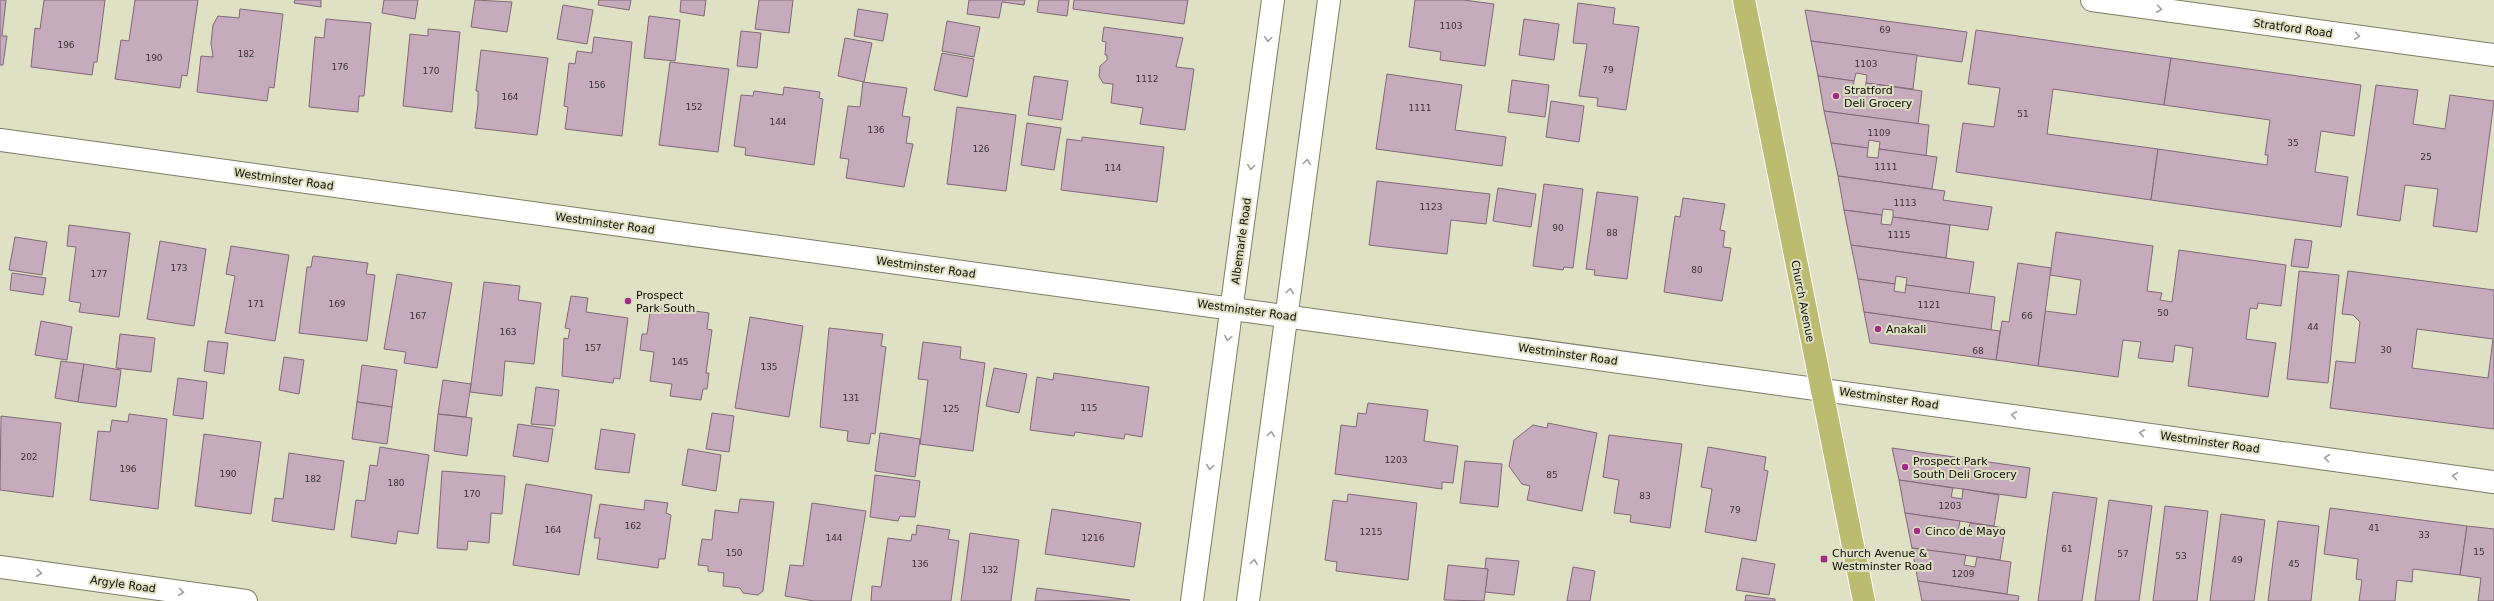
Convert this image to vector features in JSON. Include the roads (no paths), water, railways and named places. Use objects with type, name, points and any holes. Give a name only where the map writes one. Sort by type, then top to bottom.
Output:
[{"type":"main road","name":"Church Avenue","points":[[1744,0],[1864,601]]},
{"type":"street","name":"Albemarle Road","points":[[1192,601],[1274,0]]},
{"type":"street","points":[[1248,601],[1329,0]]},
{"type":"street","name":"Stratford Road","points":[[2092,0],[2494,55]]},
{"type":"street","name":"Westminster Road","points":[[0,140],[1821,388],[2494,482]]},
{"type":"street","name":"Argyle Road","points":[[0,567],[246,601]]},
{"type":"place","name":"Stratford Deli Grocery","points":[[1836,96]]},
{"type":"place","name":"Prospect Park South","points":[[628,301]]},
{"type":"place","name":"Anakali","points":[[1878,329]]},
{"type":"place","name":"Prospect Park South Deli Grocery","points":[[1905,467]]},
{"type":"place","name":"Cinco de Mayo","points":[[1917,531]]},
{"type":"place","name":"Church Avenue & Westminster Road","points":[[1824,559]]}]
